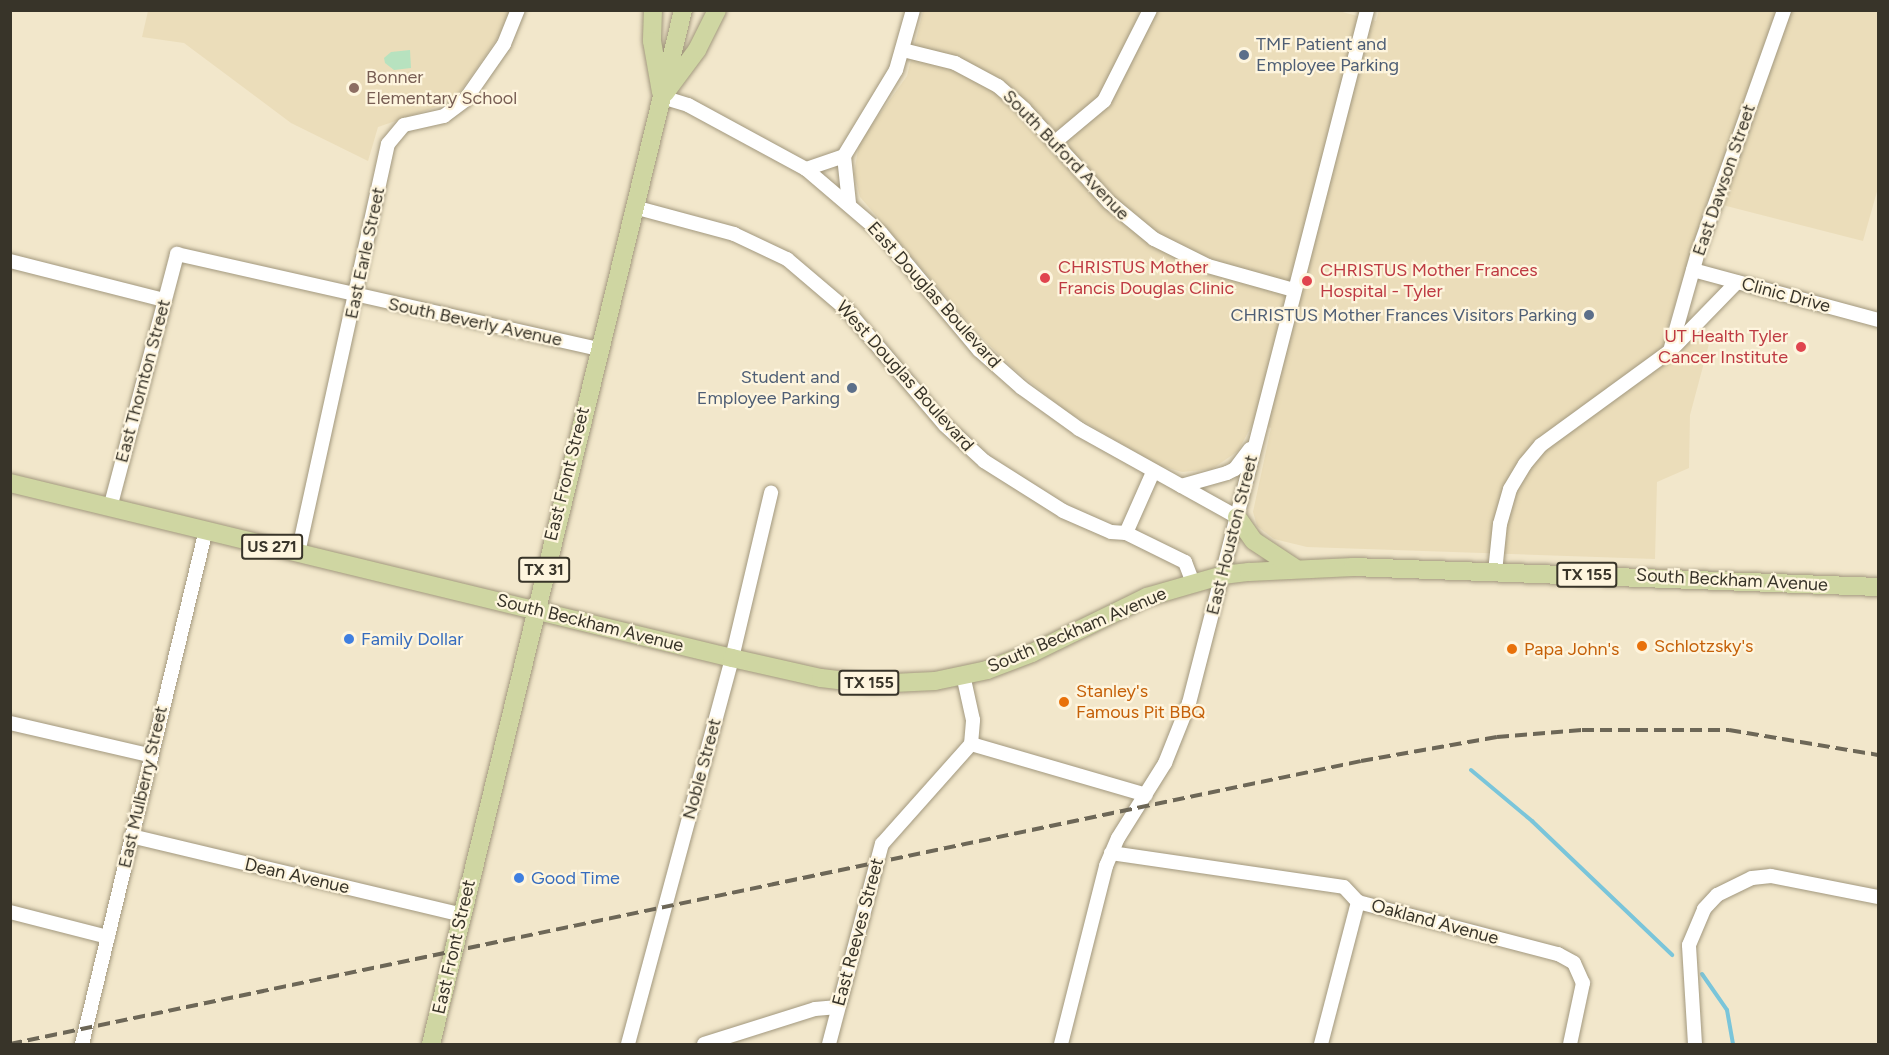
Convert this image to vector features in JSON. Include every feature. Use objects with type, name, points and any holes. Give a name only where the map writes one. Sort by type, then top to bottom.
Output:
[{"type":"main road","points":[[652,10],[652,41],[662,97]]},
{"type":"main road","name":"East Front Street","points":[[430,1044],[598,349],[683,10]]},
{"type":"main road","points":[[662,97],[697,50],[717,10]]},
{"type":"main road","name":"South Beckham Avenue","points":[[10,483],[732,658],[847,682],[916,683],[1008,664],[1126,606],[1192,583],[1223,575],[1295,568],[1496,572],[1878,587]]},
{"type":"main road","points":[[1237,517],[1254,541],[1295,568]]},
{"type":"street","name":"East Earle Street","points":[[298,553],[392,136],[405,125],[444,116],[457,108],[490,65],[518,10]]},
{"type":"street","points":[[849,203],[844,156],[891,79],[903,50],[913,10]]},
{"type":"street","points":[[1055,142],[1104,101],[1150,10]]},
{"type":"street","name":"East Houston Street","points":[[1061,1044],[1111,853],[1146,795],[1184,720],[1367,10]]},
{"type":"street","name":"East Dawson Street","points":[[1670,351],[1693,270],[1784,10]]},
{"type":"street","name":"South Buford Avenue","points":[[903,50],[955,63],[983,77],[1011,96],[1109,202],[1154,239],[1208,266],[1294,290]]},
{"type":"street","name":"East Douglas Boulevard","points":[[662,97],[688,105],[806,169],[849,203],[881,233],[992,363],[1061,418],[1153,472],[1237,517]]},
{"type":"street","points":[[806,169],[844,156]]},
{"type":"street","name":"West Douglas Boulevard","points":[[634,207],[734,234],[787,258],[847,310],[945,425],[984,461],[1063,511],[1111,532],[1126,533],[1185,562],[1192,583]]},
{"type":"street","name":"South Beverly Avenue","points":[[177,254],[357,297],[598,349]]},
{"type":"street","name":"East Thornton Street","points":[[110,508],[177,254]]},
{"type":"street","points":[[10,261],[164,300]]},
{"type":"street","name":"Clinic Drive","points":[[1693,270],[1878,320]]},
{"type":"street","points":[[1496,572],[1500,524],[1510,489],[1525,464],[1547,440],[1670,351],[1737,282]]},
{"type":"street","points":[[1181,486],[1235,469],[1254,443]]},
{"type":"street","points":[[1126,533],[1153,472]]},
{"type":"street","name":"Noble Street","points":[[628,1044],[732,658],[771,493]]},
{"type":"street","name":"East Mulberry Street","points":[[82,1044],[149,755],[206,530]]},
{"type":"street","points":[[963,675],[972,720],[971,744],[1146,795]]},
{"type":"street","points":[[10,723],[149,755]]},
{"type":"street","name":"East Reeves Street","points":[[829,1044],[882,844],[971,744]]},
{"type":"street","name":"Dean Avenue","points":[[131,836],[462,915]]},
{"type":"street","name":"Oakland Avenue","points":[[1111,853],[1344,887],[1358,902],[1557,954],[1574,963],[1579,972],[1582,997],[1570,1044]]},
{"type":"street","points":[[1695,1044],[1689,945],[1704,909],[1717,895],[1752,878],[1771,876],[1878,897]]},
{"type":"street","points":[[1321,1044],[1358,902]]},
{"type":"street","points":[[10,912],[108,936]]},
{"type":"street","points":[[704,1044],[815,1009],[838,1007]]},
{"type":"shaded area","name":"CHRISTUS Mother Frances Hospital - Tyler","points":[[1335,10],[1376,21],[1379,10],[1878,11],[1878,188],[1863,241],[1707,201],[1666,333],[1709,344],[1690,415],[1689,468],[1657,482],[1655,559],[1307,547],[1274,539],[1257,526],[1253,512],[1271,428],[1253,423],[1238,451],[1212,469],[1182,472],[1158,465],[1066,411],[1013,368],[979,335],[860,197],[854,174],[859,143],[907,76],[923,11]]},
{"type":"shaded area","name":"Bonner Elementary School","points":[[148,11],[510,11],[499,36],[460,92],[442,105],[378,127],[368,161],[291,123],[184,43],[142,37]]},
{"type":"green space","points":[[410,50],[411,68],[394,70],[385,63],[384,58],[391,52]]},
{"type":"waterway","points":[[1471,770],[1532,821],[1672,955]]},
{"type":"waterway","points":[[1702,974],[1727,1010],[1733,1044]]},
{"type":"railway","points":[[10,1044],[1361,761],[1497,737],[1582,730],[1729,730],[1878,755]]},
{"type":"place","name":"TMF Patient and Employee Parking","points":[[1244,55]]},
{"type":"place","name":"Bonner Elementary School","points":[[354,88]]},
{"type":"place","name":"CHRISTUS Mother Francis Douglas Clinic","points":[[1045,278]]},
{"type":"place","name":"CHRISTUS Mother Frances Hospital - Tyler","points":[[1307,281]]},
{"type":"place","name":"CHRISTUS Mother Frances Visitors Parking","points":[[1589,315]]},
{"type":"place","name":"UT Health Tyler Cancer Institute","points":[[1801,347]]},
{"type":"place","name":"Student and Employee Parking","points":[[852,388]]},
{"type":"place","name":"Family Dollar","points":[[349,639]]},
{"type":"place","name":"Schlotzsky's","points":[[1642,646]]},
{"type":"place","name":"Papa John's","points":[[1512,649]]},
{"type":"place","name":"Stanley's Famous Pit BBQ","points":[[1064,702]]},
{"type":"place","name":"Good Time","points":[[519,878]]}]
